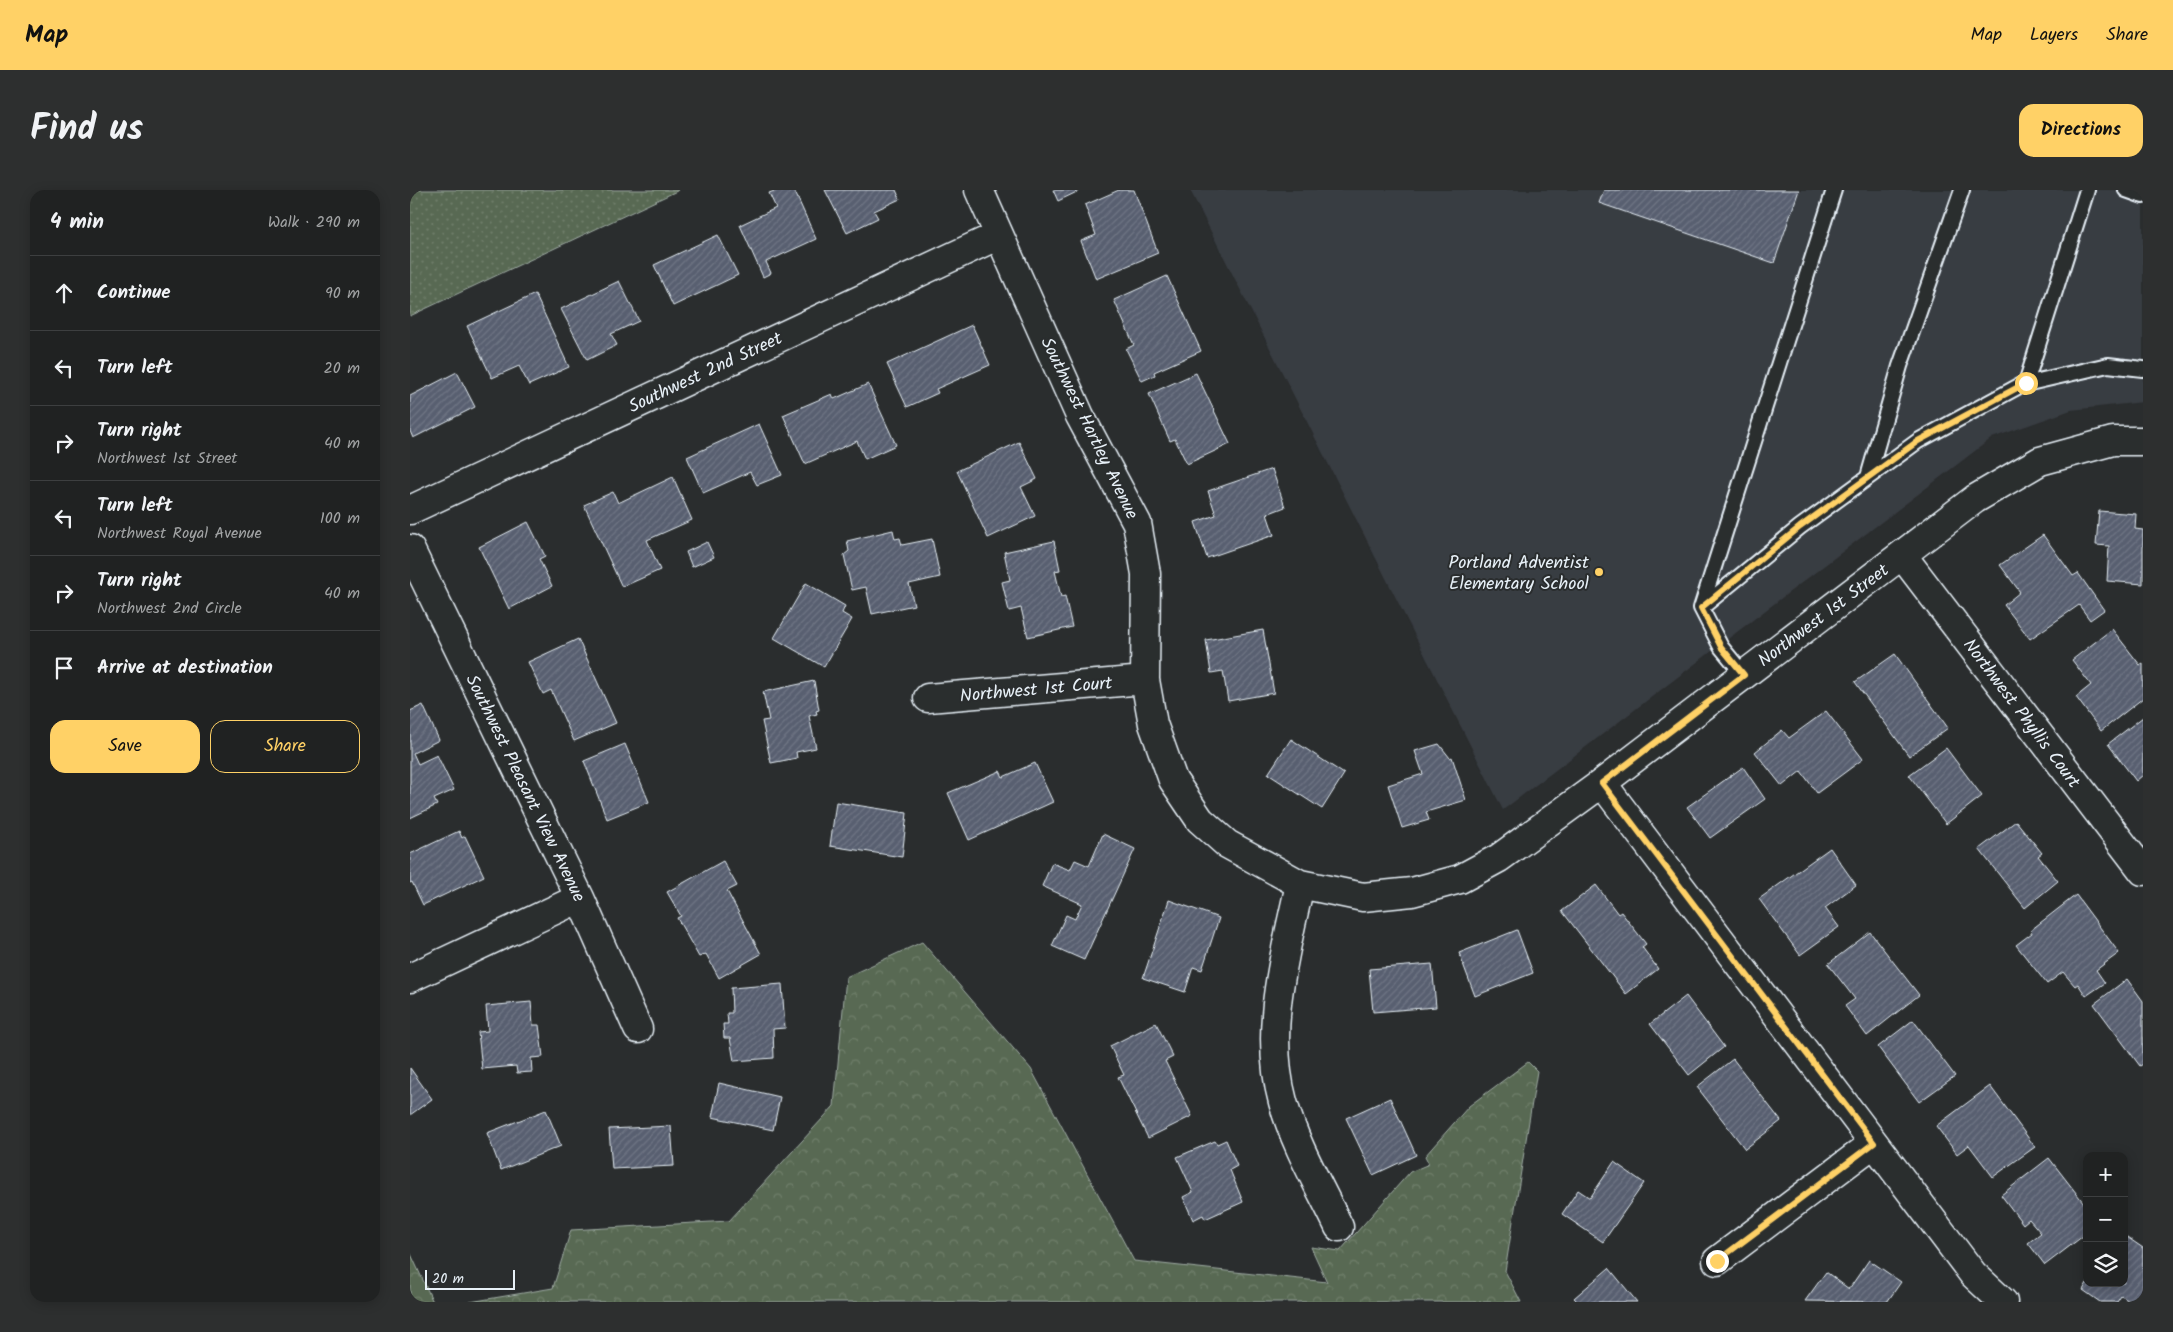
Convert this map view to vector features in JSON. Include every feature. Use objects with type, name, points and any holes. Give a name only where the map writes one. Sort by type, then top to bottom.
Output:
[{"type":"street","name":"Southwest Hartley Avenue","points":[[979,190],[1080,416],[1137,524],[1146,574],[1145,680],[1153,724],[1173,780],[1200,820],[1226,844],[1300,884]]},
{"type":"street","name":"Southwest 2nd Street","points":[[410,510],[999,234]]},
{"type":"street","name":"Northwest 1st Street","points":[[1300,884],[1363,896],[1412,892],[1460,879],[1499,858],[1602,783],[1975,499],[2040,461],[2113,441],[2143,441]]},
{"type":"street","name":"Southwest Pleasant View Avenue","points":[[410,549],[580,898],[638,1029]]},
{"type":"street","name":"Northwest Phyllis Court","points":[[1902,555],[2143,871]]},
{"type":"street","name":"Northwest 1st Court","points":[[928,698],[1145,680]]},
{"type":"street","points":[[1602,783],[1973,1274],[2003,1302]]},
{"type":"street","points":[[1300,884],[1278,991],[1277,1071],[1283,1102],[1305,1157],[1339,1227]]},
{"type":"street","points":[[410,978],[580,898]]},
{"type":"street","points":[[1717,1261],[1874,1143]]},
{"type":"lane","points":[[1744,675],[1721,647],[1701,608],[1834,190]]},
{"type":"lane","points":[[1868,477],[1900,366],[1962,190]]},
{"type":"lane","points":[[2026,383],[2087,190]]},
{"type":"lane","points":[[2126,190],[2143,196]]},
{"type":"lane","points":[[1701,608],[1800,527],[1918,441],[2026,383],[2108,366],[2143,369]]},
{"type":"shaded area","name":"Portland Adventist Elementary School","points":[[1190,190],[2143,190],[2143,402],[2071,410],[1992,438],[1503,810]]},
{"type":"green space","points":[[410,190],[679,190],[410,316]]},
{"type":"green space","points":[[922,942],[1031,1069],[1134,1261],[1327,1282],[1311,1247],[1340,1251],[1410,1172],[1429,1164],[1425,1156],[1469,1106],[1528,1062],[1537,1071],[1505,1271],[1521,1302],[470,1302],[553,1288],[571,1230],[729,1221],[834,1106],[846,977]]},
{"type":"green space","points":[[410,1252],[433,1302],[410,1302]]},
{"type":"building","points":[[777,190],[794,190],[816,239],[766,262],[771,273],[763,277],[740,225],[776,208],[769,193]]},
{"type":"building","points":[[825,190],[896,190],[900,199],[874,211],[878,218],[847,233]]},
{"type":"building","points":[[1053,190],[1081,190],[1058,201]]},
{"type":"building","points":[[1119,190],[1134,190],[1158,253],[1096,279],[1081,241],[1096,235],[1085,205]]},
{"type":"building","points":[[1604,190],[1799,190],[1774,263],[1599,203]]},
{"type":"building","points":[[718,235],[738,275],[673,306],[654,265]]},
{"type":"building","points":[[1167,276],[1201,351],[1154,372],[1155,375],[1142,381],[1126,349],[1134,345],[1114,300]]},
{"type":"building","points":[[619,281],[639,321],[611,334],[617,345],[587,360],[561,309]]},
{"type":"building","points":[[535,294],[569,367],[529,385],[519,366],[492,378],[467,326]]},
{"type":"building","points":[[972,325],[990,365],[936,389],[938,393],[907,407],[887,364]]},
{"type":"building","points":[[457,372],[475,407],[413,438],[410,431],[410,396]]},
{"type":"building","points":[[1196,373],[1230,444],[1187,464],[1175,439],[1170,441],[1149,394]]},
{"type":"building","points":[[868,384],[896,445],[865,459],[857,441],[805,464],[783,415],[832,394],[834,399]]},
{"type":"building","points":[[759,424],[782,475],[757,485],[750,472],[703,493],[687,457]]},
{"type":"building","points":[[1019,442],[1037,479],[1021,487],[1035,516],[988,538],[957,471]]},
{"type":"building","points":[[1272,469],[1285,507],[1267,514],[1274,535],[1207,558],[1195,522],[1216,515],[1208,491]]},
{"type":"building","points":[[673,477],[692,520],[647,540],[660,570],[622,587],[584,505],[613,492],[618,503]]},
{"type":"building","points":[[2099,511],[2136,514],[2135,529],[2143,530],[2143,584],[2107,581],[2109,546],[2096,545]]},
{"type":"building","points":[[528,522],[545,556],[539,559],[552,586],[509,609],[479,547]]},
{"type":"building","points":[[893,530],[895,539],[900,538],[902,545],[932,539],[940,577],[909,584],[914,605],[872,614],[866,587],[852,590],[844,555],[849,551],[847,541]]},
{"type":"building","points":[[2043,535],[2073,576],[2078,573],[2104,610],[2090,620],[2079,605],[2030,639],[2004,605],[2020,592],[2000,565]]},
{"type":"building","points":[[1054,541],[1060,570],[1055,571],[1061,597],[1065,596],[1072,627],[1028,637],[1021,608],[1009,611],[1002,582],[1010,580],[1004,552]]},
{"type":"building","points":[[707,542],[714,557],[692,567],[686,552]]},
{"type":"building","points":[[806,583],[845,606],[842,613],[852,619],[824,667],[774,638]]},
{"type":"building","points":[[2112,629],[2140,665],[2143,663],[2143,698],[2101,731],[2076,697],[2091,685],[2072,660]]},
{"type":"building","points":[[1263,630],[1274,693],[1228,701],[1223,671],[1211,673],[1206,640]]},
{"type":"building","points":[[578,639],[616,723],[574,741],[551,690],[543,694],[528,662]]},
{"type":"building","points":[[1895,654],[1948,728],[1909,756],[1855,682]]},
{"type":"building","points":[[814,681],[819,710],[816,711],[817,714],[809,716],[816,748],[796,752],[797,758],[771,763],[762,721],[769,720],[763,692]]},
{"type":"building","points":[[423,705],[439,740],[413,753],[418,764],[437,755],[454,790],[434,799],[437,805],[410,818],[410,711]]},
{"type":"building","points":[[1826,711],[1863,759],[1817,793],[1801,771],[1782,786],[1755,752],[1782,730],[1789,738]]},
{"type":"building","points":[[2143,717],[2143,775],[2136,781],[2108,744]]},
{"type":"building","points":[[1291,739],[1344,774],[1322,809],[1268,774]]},
{"type":"building","points":[[625,744],[649,802],[607,819],[584,761]]},
{"type":"building","points":[[1439,744],[1450,758],[1452,757],[1466,800],[1426,812],[1429,820],[1402,828],[1388,785],[1423,774],[1415,751]]},
{"type":"building","points":[[1946,748],[1982,796],[1946,824],[1909,775]]},
{"type":"building","points":[[1035,763],[1053,802],[969,840],[948,793],[1000,771],[1003,777]]},
{"type":"building","points":[[1743,767],[1765,799],[1710,838],[1687,807]]},
{"type":"building","points":[[836,802],[907,813],[902,857],[830,846]]},
{"type":"building","points":[[2016,821],[2042,853],[2038,856],[2058,881],[2025,908],[1979,849]]},
{"type":"building","points":[[459,831],[462,838],[465,836],[484,876],[423,905],[412,882],[410,883],[410,854]]},
{"type":"building","points":[[1103,834],[1135,849],[1084,960],[1052,946],[1066,915],[1075,919],[1082,904],[1042,886],[1052,863],[1070,870],[1075,860],[1089,866]]},
{"type":"building","points":[[1830,848],[1856,885],[1825,908],[1839,927],[1800,955],[1759,899]]},
{"type":"building","points":[[723,861],[737,886],[727,891],[761,954],[719,978],[706,954],[699,957],[677,918],[681,916],[667,892]]},
{"type":"building","points":[[1596,885],[1618,914],[1621,912],[1646,944],[1642,947],[1658,969],[1626,994],[1562,911]]},
{"type":"building","points":[[2076,895],[2119,953],[2096,970],[2105,983],[2086,996],[2078,984],[2075,986],[2063,972],[2047,984],[2016,945],[2032,933],[2031,930]]},
{"type":"building","points":[[1169,900],[1219,918],[1202,970],[1193,967],[1185,992],[1143,978]]},
{"type":"building","points":[[1517,930],[1533,973],[1475,996],[1459,953]]},
{"type":"building","points":[[1870,932],[1919,995],[1867,1036],[1845,1006],[1855,999],[1828,964]]},
{"type":"building","points":[[1432,964],[1436,1007],[1373,1012],[1369,969]]},
{"type":"building","points":[[2127,979],[2143,1001],[2143,1064],[2140,1066],[2094,1004]]},
{"type":"building","points":[[782,984],[785,1028],[773,1029],[774,1058],[734,1061],[730,1038],[724,1038],[723,1024],[728,1024],[727,1013],[732,1013],[731,988]]},
{"type":"building","points":[[1686,996],[1724,1047],[1689,1075],[1650,1024]]},
{"type":"building","points":[[531,1002],[533,1025],[539,1025],[543,1057],[531,1058],[532,1072],[517,1073],[516,1066],[482,1069],[478,1032],[488,1031],[486,1006]]},
{"type":"building","points":[[1913,1020],[1955,1076],[1919,1102],[1878,1047]]},
{"type":"building","points":[[1156,1023],[1173,1057],[1165,1061],[1192,1116],[1148,1138],[1118,1077],[1124,1075],[1110,1046]]},
{"type":"building","points":[[1733,1059],[1781,1121],[1745,1149],[1697,1087]]},
{"type":"building","points":[[410,1068],[432,1099],[410,1115]]},
{"type":"building","points":[[719,1083],[780,1097],[773,1130],[712,1117]]},
{"type":"building","points":[[1990,1086],[2035,1147],[1993,1177],[1969,1145],[1957,1154],[1936,1126]]},
{"type":"building","points":[[1390,1098],[1416,1155],[1373,1175],[1346,1118]]},
{"type":"building","points":[[546,1110],[561,1146],[501,1170],[487,1133]]},
{"type":"building","points":[[671,1126],[674,1166],[612,1169],[609,1129]]},
{"type":"building","points":[[1226,1140],[1237,1166],[1230,1170],[1243,1202],[1205,1219],[1203,1215],[1193,1220],[1183,1197],[1193,1192],[1177,1157],[1215,1141],[1217,1144]]},
{"type":"building","points":[[2049,1158],[2083,1202],[2083,1236],[2045,1265],[2028,1243],[2041,1233],[2029,1219],[2023,1224],[2001,1195]]},
{"type":"building","points":[[1614,1162],[1644,1183],[1603,1242],[1562,1214],[1578,1190],[1590,1198]]},
{"type":"building","points":[[2128,1238],[2143,1248],[2143,1302],[2131,1302],[2121,1296],[2117,1302],[2100,1302],[2083,1290],[2085,1287],[2128,1287]]},
{"type":"building","points":[[1869,1260],[1901,1282],[1887,1302],[1805,1301],[1826,1272],[1849,1289]]},
{"type":"building","points":[[1609,1268],[1637,1302],[1578,1302],[1574,1298]]},
{"type":"place","name":"Portland Adventist Elementary School","points":[[1599,572]]},
{"type":"route","points":[[1717,1261],[1874,1143],[1602,783],[1744,675],[1721,647],[1701,608],[1800,527],[1918,441],[2026,383]]}]
